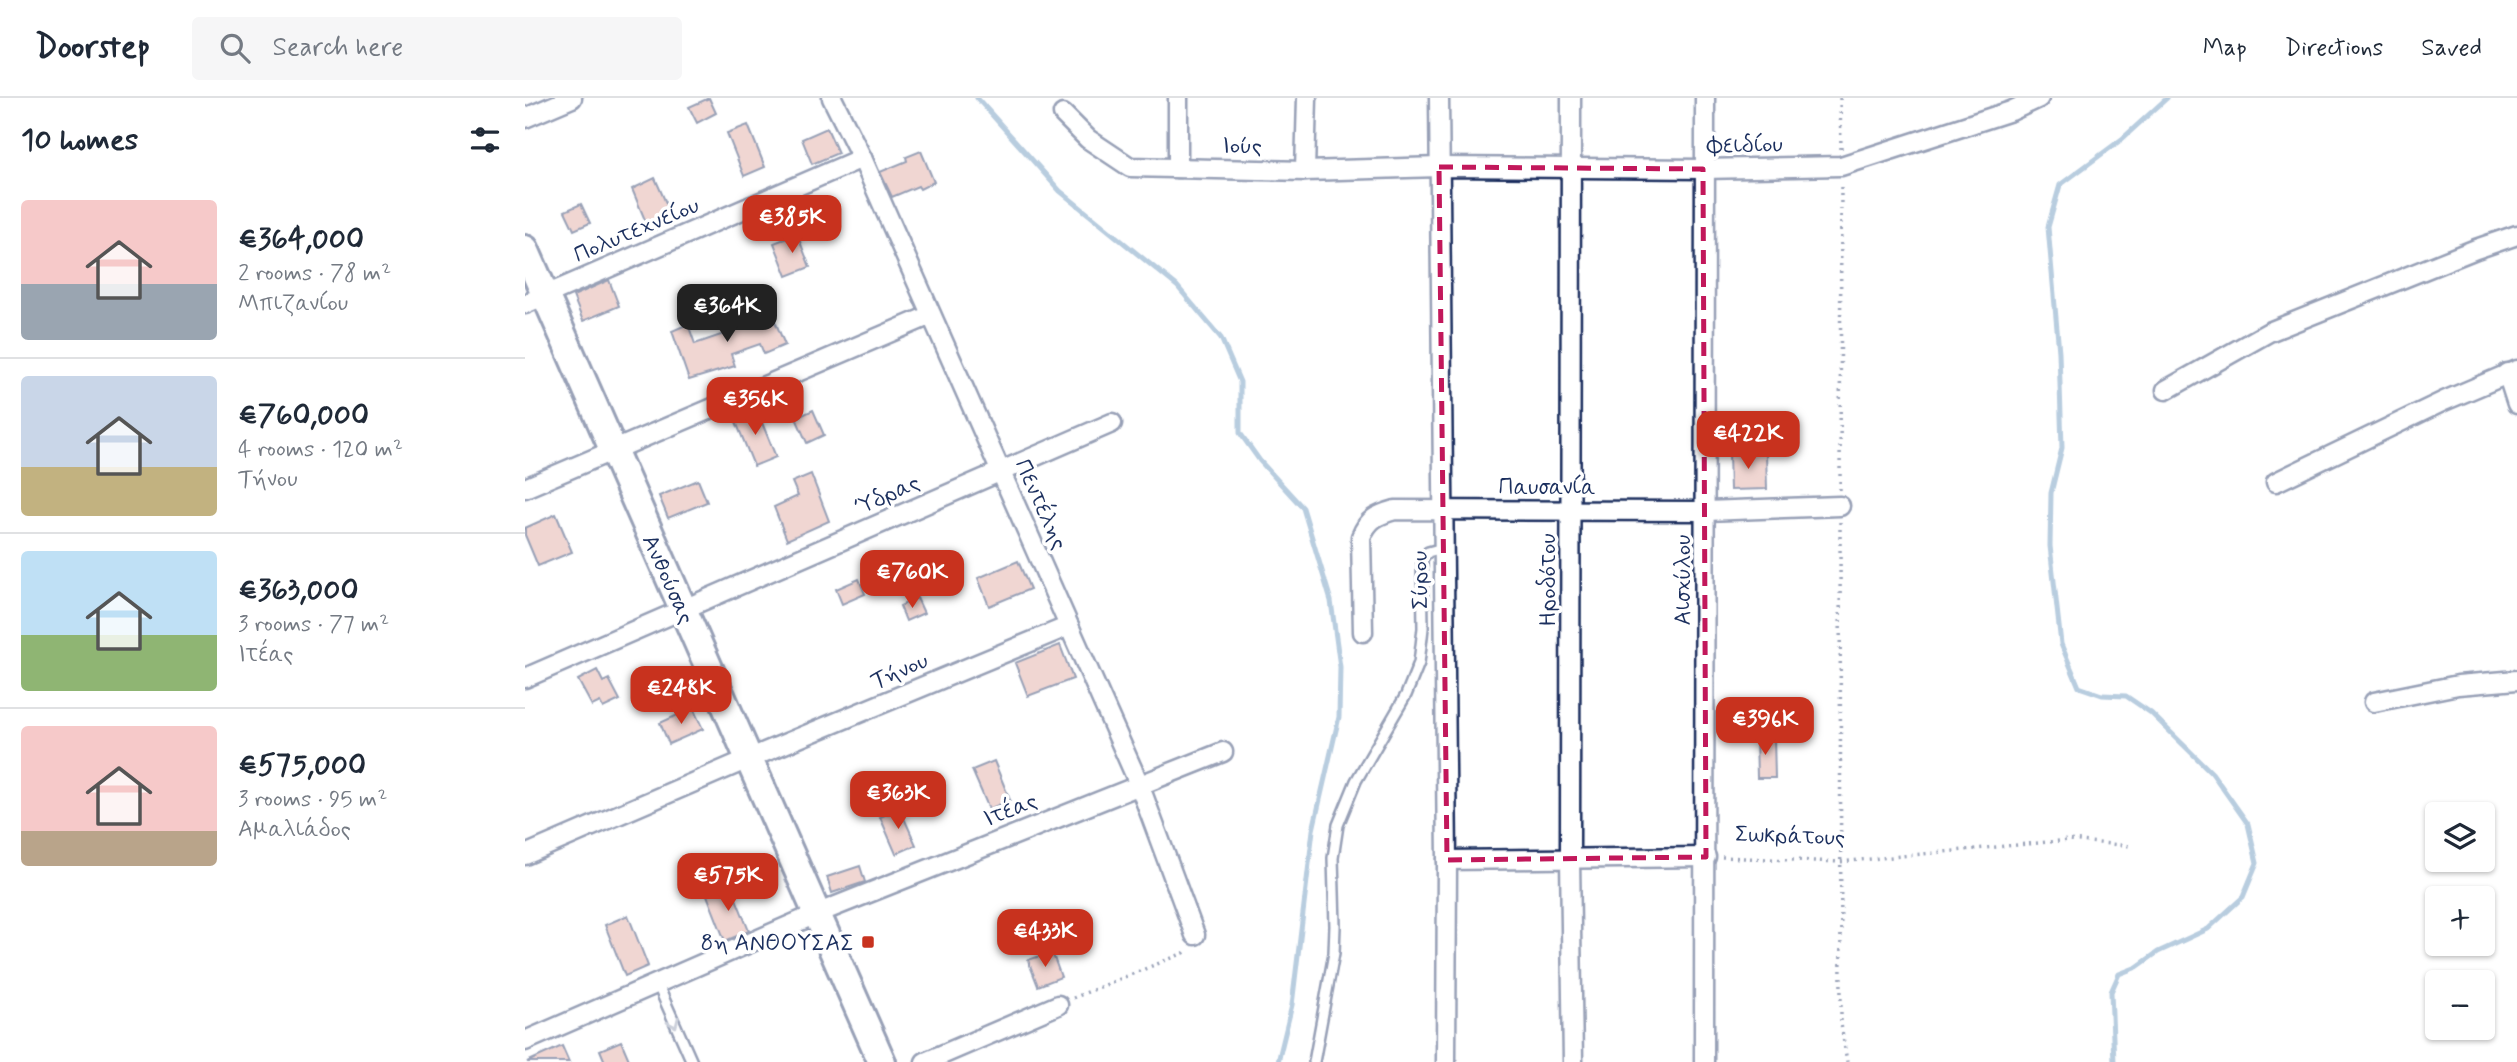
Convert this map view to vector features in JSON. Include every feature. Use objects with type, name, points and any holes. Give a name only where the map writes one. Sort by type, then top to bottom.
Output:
[{"type":"street","points":[[525,118],[572,98]]},
{"type":"street","name":"Πεντέλης","points":[[832,98],[862,158],[1139,784],[1195,935]]},
{"type":"street","points":[[1178,98],[1178,168]]},
{"type":"street","points":[[1305,171],[1307,98]]},
{"type":"street","name":"Σύρου","points":[[1439,98],[1447,860],[1446,1062]]},
{"type":"street","name":"Ηροδότου","points":[[1571,98],[1570,859],[1573,1062]]},
{"type":"street","name":"Αισχύλου","points":[[1705,98],[1705,1062]]},
{"type":"street","name":"Φειδίου","points":[[1439,167],[1703,169],[1841,166],[2011,111],[2039,98]]},
{"type":"street","name":"Ιούς","points":[[1063,114],[1088,139],[1130,167],[1305,171],[1439,167]]},
{"type":"street","name":"Πολυτεχνείου","points":[[535,300],[862,158]]},
{"type":"street","points":[[2166,390],[2269,332],[2517,235]]},
{"type":"street","name":"Ανθούσας","points":[[525,249],[535,300],[613,450],[882,1062]]},
{"type":"street","points":[[525,488],[931,315]]},
{"type":"street","points":[[2276,482],[2433,406],[2512,372],[2517,404]]},
{"type":"street","name":"Ύδρας","points":[[525,678],[1112,423]]},
{"type":"street","name":"Παυσανία","points":[[1363,632],[1361,537],[1367,523],[1378,514],[1395,510],[1706,511],[1840,506]]},
{"type":"street","name":"Τήνου","points":[[525,855],[1069,626]]},
{"type":"street","points":[[2374,702],[2458,685],[2517,680]]},
{"type":"street","name":"Ιτέας","points":[[525,1041],[816,914],[1223,752]]},
{"type":"street","name":"Σωκράτους","points":[[1447,860],[1706,857]]},
{"type":"street","points":[[925,1062],[1058,1005]]},
{"type":"lane","points":[[1314,1062],[1334,954],[1333,858],[1338,825],[1356,781],[1414,679],[1422,646],[1422,560],[1427,552],[1443,548]]},
{"type":"lane","points":[[657,983],[692,1062]]},
{"type":"path","points":[[1840,98],[1839,862],[1841,1024],[1847,1062]]},
{"type":"path","name":"Σωκράτους","points":[[1706,857],[1839,862],[2069,840],[2130,846]]},
{"type":"path","points":[[1058,1005],[1184,953],[1192,945],[1195,935]]},
{"type":"highlighted area","points":[[1439,167],[1703,169],[1706,857],[1447,860]]},
{"type":"building","points":[[709,98],[716,113],[697,123],[689,107]]},
{"type":"building","points":[[748,125],[765,167],[744,176],[727,133]]},
{"type":"building","points":[[827,128],[838,153],[812,164],[802,139]]},
{"type":"building","points":[[921,151],[934,182],[892,197],[880,172],[907,161],[906,157]]},
{"type":"building","points":[[655,178],[674,221],[650,232],[632,189]]},
{"type":"building","points":[[581,204],[590,223],[574,230],[565,211]]},
{"type":"building","points":[[797,234],[810,267],[787,276],[774,243]]},
{"type":"building","points":[[609,280],[619,306],[583,321],[573,296]]},
{"type":"building","points":[[770,309],[785,345],[764,354],[760,344],[731,354],[735,366],[689,380],[672,331],[688,324],[695,344],[727,333],[725,327]]},
{"type":"building","points":[[756,408],[776,457],[754,466],[734,417]]},
{"type":"building","points":[[813,410],[824,435],[807,443],[796,418]]},
{"type":"building","points":[[1766,452],[1767,489],[1730,490],[1729,453]]},
{"type":"building","points":[[811,474],[829,521],[787,540],[774,507],[798,496],[792,482]]},
{"type":"building","points":[[698,480],[707,502],[668,518],[659,496]]},
{"type":"building","points":[[556,514],[572,552],[538,566],[525,535],[525,528]]},
{"type":"building","points":[[1018,561],[1030,589],[989,606],[978,578]]},
{"type":"building","points":[[859,579],[865,594],[842,604],[836,589]]},
{"type":"building","points":[[917,598],[924,613],[906,621],[900,606]]},
{"type":"building","points":[[1060,645],[1073,679],[1028,696],[1015,663]]},
{"type":"building","points":[[597,670],[603,682],[609,679],[620,700],[603,708],[600,702],[592,706],[578,680]]},
{"type":"building","points":[[693,708],[703,729],[669,744],[660,723]]},
{"type":"building","points":[[1756,736],[1774,736],[1775,778],[1757,778]]},
{"type":"building","points":[[994,761],[1010,800],[989,809],[972,770]]},
{"type":"building","points":[[900,809],[916,845],[896,854],[880,817]]},
{"type":"building","points":[[860,866],[865,882],[832,893],[827,877]]},
{"type":"building","points":[[731,886],[749,931],[725,941],[707,895]]},
{"type":"building","points":[[628,915],[648,966],[625,976],[605,925]]},
{"type":"building","points":[[1052,952],[1061,977],[1038,986],[1028,960]]},
{"type":"building","points":[[621,1041],[630,1062],[605,1062],[600,1050]]},
{"type":"building","points":[[562,1046],[569,1062],[527,1062]]},
{"type":"waterway","points":[[977,98],[1060,191],[1177,286],[1221,338],[1240,382],[1240,433],[1260,461],[1303,508],[1331,601],[1340,667],[1339,717],[1313,830],[1292,1005],[1278,1062]]},
{"type":"waterway","points":[[2114,1062],[2111,992],[2119,974],[2208,929],[2243,897],[2257,863],[2248,824],[2212,773],[2151,713],[2126,696],[2102,695],[2079,687],[2061,644],[2050,546],[2051,493],[2062,448],[2059,352],[2048,227],[2060,185],[2122,139],[2167,98]]},
{"type":"place","name":"8η ΑΝΘΟΥΣΑΣ","points":[[868,942]]}]
